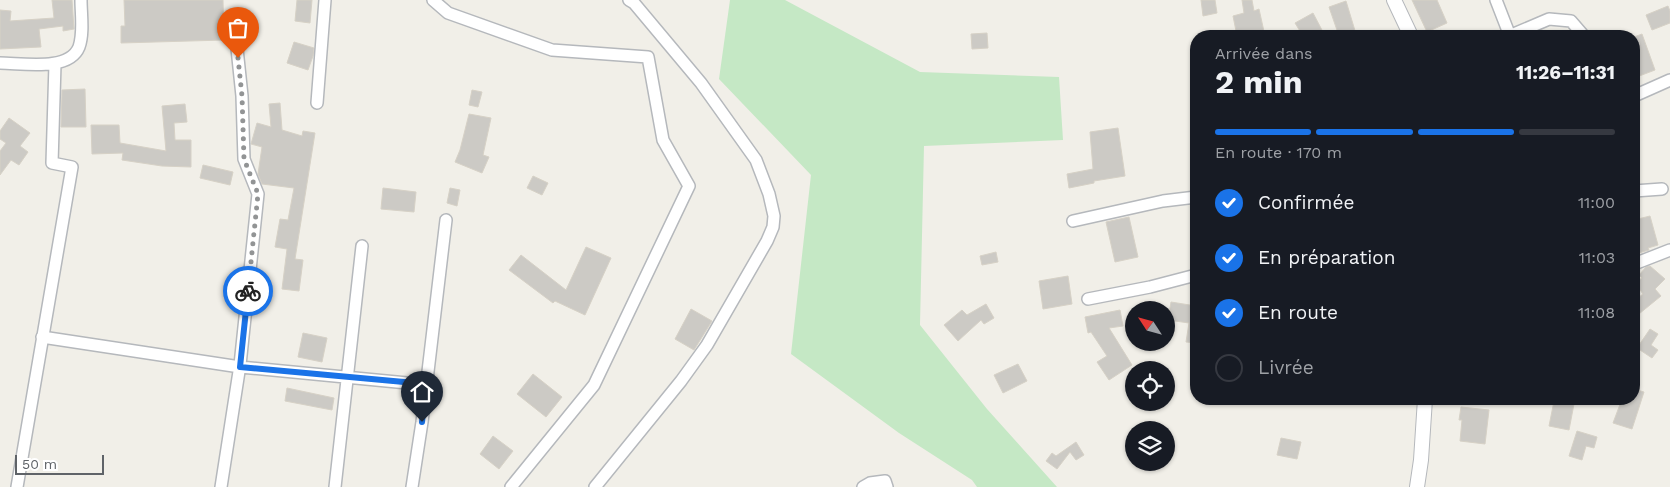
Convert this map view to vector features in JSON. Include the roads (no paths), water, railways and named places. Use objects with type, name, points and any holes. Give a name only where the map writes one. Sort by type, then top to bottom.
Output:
[{"type":"street","points":[[0,63],[55,64],[74,55],[81,37],[81,0]]},
{"type":"street","points":[[317,103],[325,0]]},
{"type":"street","points":[[433,0],[448,13],[552,50],[648,57],[663,140],[689,186],[594,385],[511,487]]},
{"type":"street","points":[[595,487],[707,346],[767,241],[773,227],[774,216],[769,194],[756,160],[701,83],[634,3],[629,0]]},
{"type":"street","points":[[1394,0],[1408,30]]},
{"type":"street","points":[[1496,0],[1508,30]]},
{"type":"street","points":[[1524,30],[1549,19],[1571,21],[1579,30]]},
{"type":"street","points":[[221,487],[240,367],[258,194],[244,159],[242,96],[234,20]]},
{"type":"street","points":[[17,487],[72,167],[52,163],[55,64]]},
{"type":"street","points":[[1640,93],[1670,80]]},
{"type":"street","points":[[1640,191],[1662,189]]},
{"type":"street","points":[[1073,221],[1163,201],[1190,198]]},
{"type":"street","points":[[412,487],[427,385],[446,220]]},
{"type":"street","points":[[335,487],[362,246]]},
{"type":"street","points":[[1640,262],[1670,250]]},
{"type":"street","points":[[1088,299],[1190,276]]},
{"type":"street","points":[[42,337],[240,367],[427,385]]},
{"type":"street","points":[[1417,487],[1425,405]]},
{"type":"street","points":[[863,487],[870,483],[884,481],[887,487]]}]
